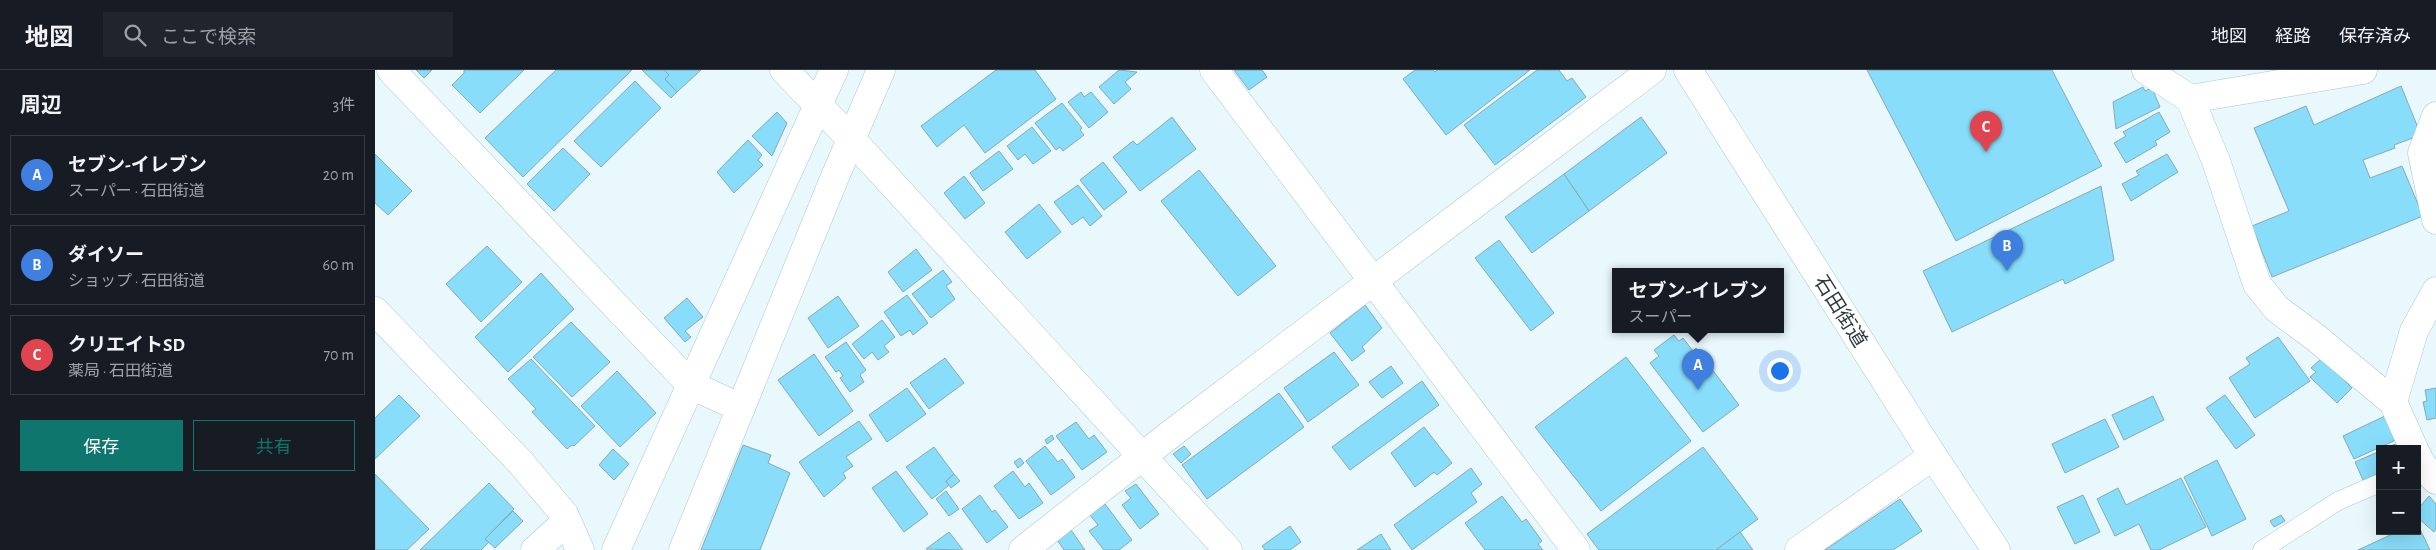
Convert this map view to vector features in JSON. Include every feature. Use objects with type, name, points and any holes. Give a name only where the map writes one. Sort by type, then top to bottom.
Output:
[{"type":"street","points":[[391,70],[691,385],[741,408]]},
{"type":"street","points":[[784,70],[852,140],[1229,550]]},
{"type":"street","points":[[617,550],[834,70]]},
{"type":"street","points":[[683,550],[881,70]]},
{"type":"street","points":[[1214,70],[1576,550]]},
{"type":"street","points":[[1023,550],[1372,281],[1652,70]]},
{"type":"street","name":"石田街道","points":[[1688,70],[1933,456],[1996,550]]},
{"type":"street","points":[[2146,70],[2190,99],[2216,161],[2257,284],[2277,309],[2315,337],[2393,402],[2413,445]]},
{"type":"street","points":[[2190,99],[2363,70]]},
{"type":"street","points":[[2436,116],[2422,153],[2436,220]]},
{"type":"street","points":[[2393,402],[2415,331],[2436,291]]},
{"type":"street","points":[[375,311],[521,463],[564,514],[580,550]]},
{"type":"street","points":[[1799,550],[1933,456]]},
{"type":"street","points":[[535,550],[567,520]]},
{"type":"lane","points":[[2262,550],[2338,501],[2376,485]]},
{"type":"building","points":[[416,70],[432,70],[424,78]]},
{"type":"building","points":[[464,70],[524,70],[480,113],[452,85],[464,73]]},
{"type":"building","points":[[556,70],[632,70],[523,177],[485,138]]},
{"type":"building","points":[[642,70],[664,70],[669,75],[665,79],[677,92],[671,98]]},
{"type":"building","points":[[664,70],[701,70],[677,92],[665,79],[669,75]]},
{"type":"building","points":[[996,70],[1035,70],[1056,99],[985,153],[964,125],[937,147],[921,126]]},
{"type":"building","points":[[1119,70],[1137,72],[1125,82],[1131,89],[1114,104],[1099,87]]},
{"type":"building","points":[[1234,70],[1262,70],[1267,77],[1249,90]]},
{"type":"building","points":[[1415,70],[1433,70],[1435,72],[1437,70],[1530,70],[1446,135],[1403,79]]},
{"type":"building","points":[[1537,70],[1559,70],[1567,81],[1572,78],[1586,97],[1495,165],[1464,125]]},
{"type":"building","points":[[1867,70],[2052,70],[2102,166],[1956,241]]},
{"type":"building","points":[[635,81],[661,108],[601,167],[574,141]]},
{"type":"building","points":[[2401,86],[2421,135],[2394,145],[2395,148],[2363,160],[2370,178],[2402,166],[2423,216],[2272,277],[2252,226],[2289,211],[2254,128],[2306,106],[2314,125]]},
{"type":"building","points":[[2143,87],[2145,91],[2152,88],[2160,107],[2116,129],[2113,102]]},
{"type":"building","points":[[1081,92],[1084,97],[1091,92],[1108,112],[1089,128],[1068,102]]},
{"type":"building","points":[[1062,103],[1082,128],[1080,130],[1084,135],[1063,151],[1060,147],[1056,150],[1035,123]]},
{"type":"building","points":[[777,112],[787,123],[772,156],[752,136]]},
{"type":"building","points":[[2159,112],[2170,132],[2155,141],[2157,145],[2126,163],[2114,143],[2126,136],[2123,132]]},
{"type":"building","points":[[1172,117],[1196,149],[1140,191],[1113,157],[1133,141],[1137,145]]},
{"type":"building","points":[[1641,117],[1667,153],[1589,211],[1564,174]]},
{"type":"building","points":[[1032,127],[1051,151],[1033,164],[1025,154],[1018,160],[1007,146]]},
{"type":"building","points":[[748,140],[762,155],[758,160],[763,165],[734,193],[717,172]]},
{"type":"building","points":[[563,148],[590,174],[554,211],[527,184]]},
{"type":"building","points":[[999,151],[1013,169],[983,191],[970,173]]},
{"type":"building","points":[[375,154],[412,191],[388,215],[375,203]]},
{"type":"building","points":[[2167,154],[2178,172],[2131,201],[2122,184],[2139,175],[2136,171]]},
{"type":"building","points":[[1103,162],[1127,192],[1104,210],[1080,180]]},
{"type":"building","points":[[1199,170],[1276,266],[1238,296],[1161,201]]},
{"type":"building","points":[[1564,174],[1589,211],[1532,253],[1505,217]]},
{"type":"building","points":[[964,176],[985,203],[965,219],[944,193]]},
{"type":"building","points":[[1078,185],[1102,216],[1090,226],[1083,217],[1072,225],[1054,202]]},
{"type":"building","points":[[2101,186],[2114,260],[2065,284],[2063,279],[1952,332],[1923,271]]},
{"type":"building","points":[[1039,204],[1061,232],[1027,259],[1005,232]]},
{"type":"building","points":[[1499,240],[1554,313],[1531,331],[1475,258]]},
{"type":"building","points":[[487,246],[522,282],[481,322],[446,284]]},
{"type":"building","points":[[916,249],[932,270],[903,292],[888,272]]},
{"type":"building","points":[[943,270],[952,282],[946,286],[955,299],[931,318],[912,294]]},
{"type":"building","points":[[541,273],[574,309],[508,372],[475,337]]},
{"type":"building","points":[[907,295],[928,323],[913,335],[910,330],[901,336],[884,312]]},
{"type":"building","points":[[838,296],[859,326],[828,348],[808,318]]},
{"type":"building","points":[[687,298],[703,317],[685,331],[691,337],[685,342],[664,318]]},
{"type":"building","points":[[1365,305],[1382,328],[1362,347],[1365,351],[1352,361],[1330,333]]},
{"type":"building","points":[[882,320],[895,337],[884,346],[889,352],[878,360],[872,352],[864,359],[852,344]]},
{"type":"building","points":[[571,322],[610,362],[572,397],[533,357]]},
{"type":"building","points":[[1674,335],[1679,341],[1683,338],[1693,351],[1696,348],[1739,405],[1703,432],[1650,363],[1659,356],[1654,350]]},
{"type":"building","points":[[2278,337],[2310,381],[2255,418],[2229,378],[2250,364],[2246,358]]},
{"type":"building","points":[[846,342],[866,370],[860,375],[864,382],[850,392],[840,378],[843,376],[839,370],[836,372],[825,357]]},
{"type":"building","points":[[1334,352],[1359,385],[1308,422],[1284,388]]},
{"type":"building","points":[[814,354],[853,411],[819,436],[778,380]]},
{"type":"building","points":[[1626,357],[1691,441],[1601,511],[1535,427]]},
{"type":"building","points":[[945,358],[964,383],[929,409],[910,383]]},
{"type":"building","points":[[2322,358],[2352,388],[2337,403],[2310,377],[2316,372],[2311,368]]},
{"type":"building","points":[[531,359],[595,426],[574,446],[572,445],[567,449],[532,412],[536,409],[508,379]]},
{"type":"building","points":[[1391,366],[1403,383],[1382,398],[1369,382]]},
{"type":"building","points":[[617,371],[656,413],[620,447],[581,406]]},
{"type":"building","points":[[1422,381],[1439,405],[1350,470],[1332,447]]},
{"type":"building","points":[[907,388],[926,414],[887,442],[869,415]]},
{"type":"building","points":[[2436,388],[2436,418],[2427,420],[2423,402],[2427,401],[2425,390]]},
{"type":"building","points":[[1279,393],[1304,427],[1207,499],[1182,465]]},
{"type":"building","points":[[399,395],[420,416],[375,459],[375,418]]},
{"type":"building","points":[[2225,395],[2255,435],[2236,449],[2206,408]]},
{"type":"building","points":[[2153,396],[2164,420],[2124,440],[2112,415]]},
{"type":"building","points":[[2387,415],[2398,439],[2385,445],[2376,445],[2376,449],[2354,459],[2343,436]]},
{"type":"building","points":[[2105,419],[2119,447],[2065,473],[2052,444]]},
{"type":"building","points":[[859,421],[872,439],[846,457],[853,466],[843,473],[846,478],[824,497],[799,462]]},
{"type":"building","points":[[1076,422],[1089,439],[1094,435],[1107,452],[1082,470],[1056,436]]},
{"type":"building","points":[[1424,427],[1452,463],[1437,475],[1434,472],[1415,487],[1391,453]]},
{"type":"building","points":[[1052,435],[1054,439],[1047,444],[1045,440]]},
{"type":"building","points":[[743,445],[771,455],[768,463],[790,473],[760,550],[701,550]]},
{"type":"building","points":[[1045,446],[1058,462],[1062,459],[1075,477],[1051,495],[1026,461]]},
{"type":"building","points":[[1184,446],[1191,454],[1181,463],[1173,454]]},
{"type":"building","points":[[934,447],[954,474],[946,481],[949,485],[932,499],[906,467]]},
{"type":"building","points":[[1703,447],[1758,519],[1716,550],[1599,550],[1587,534]]},
{"type":"building","points":[[613,449],[629,464],[614,480],[599,465]]},
{"type":"building","points":[[2376,453],[2376,475],[2363,480],[2355,462]]},
{"type":"building","points":[[1020,458],[1024,463],[1018,468],[1014,462]]},
{"type":"building","points":[[2217,460],[2246,519],[2212,536],[2184,477]]},
{"type":"building","points":[[1471,468],[1482,484],[1471,493],[1477,502],[1412,550],[1394,525]]},
{"type":"building","points":[[896,471],[928,514],[904,532],[872,488]]},
{"type":"building","points":[[1013,471],[1025,487],[1029,483],[1043,503],[1019,519],[994,486]]},
{"type":"building","points":[[375,474],[429,529],[407,550],[375,550]]},
{"type":"building","points":[[954,474],[960,481],[951,488],[946,481]]},
{"type":"building","points":[[2181,478],[2206,527],[2159,550],[2151,550],[2139,524],[2115,536],[2097,499],[2118,488],[2126,505]]},
{"type":"building","points":[[489,483],[514,509],[485,539],[489,542],[481,550],[420,550]]},
{"type":"building","points":[[1136,484],[1159,514],[1140,529],[1122,505],[1131,498],[1125,491]]},
{"type":"building","points":[[946,491],[959,509],[949,516],[936,499]]},
{"type":"building","points":[[980,495],[992,512],[995,510],[1008,527],[987,543],[962,509]]},
{"type":"building","points":[[2083,495],[2100,532],[2075,544],[2057,507]]},
{"type":"building","points":[[1502,496],[1522,522],[1526,519],[1542,541],[1538,544],[1543,550],[1485,550],[1465,523]]},
{"type":"building","points":[[2429,496],[2436,504],[2436,529],[2434,532],[2421,521],[2421,505]]},
{"type":"building","points":[[1900,499],[1922,531],[1893,550],[1825,550]]},
{"type":"building","points":[[1105,504],[1132,540],[1119,550],[1104,550],[1089,531],[1098,525],[1090,515]]},
{"type":"building","points":[[513,511],[523,521],[495,548],[485,539]]},
{"type":"building","points":[[2281,515],[2285,521],[2274,527],[2270,521]]},
{"type":"building","points":[[1290,526],[1301,542],[1290,550],[1265,550],[1262,546]]},
{"type":"building","points":[[1071,530],[1085,550],[1064,550],[1057,540]]},
{"type":"building","points":[[2421,531],[2430,550],[2358,550],[2390,535],[2421,535]]},
{"type":"building","points":[[949,532],[963,550],[926,549]]},
{"type":"building","points":[[1740,532],[1753,550],[1716,550]]},
{"type":"building","points":[[1381,534],[1391,550],[1357,550]]},
{"type":"place","name":"クリエイトSD","points":[[1986,152]]},
{"type":"place","name":"ダイソー","points":[[2007,271]]},
{"type":"place","name":"セブン-イレブン","points":[[1698,390]]}]
